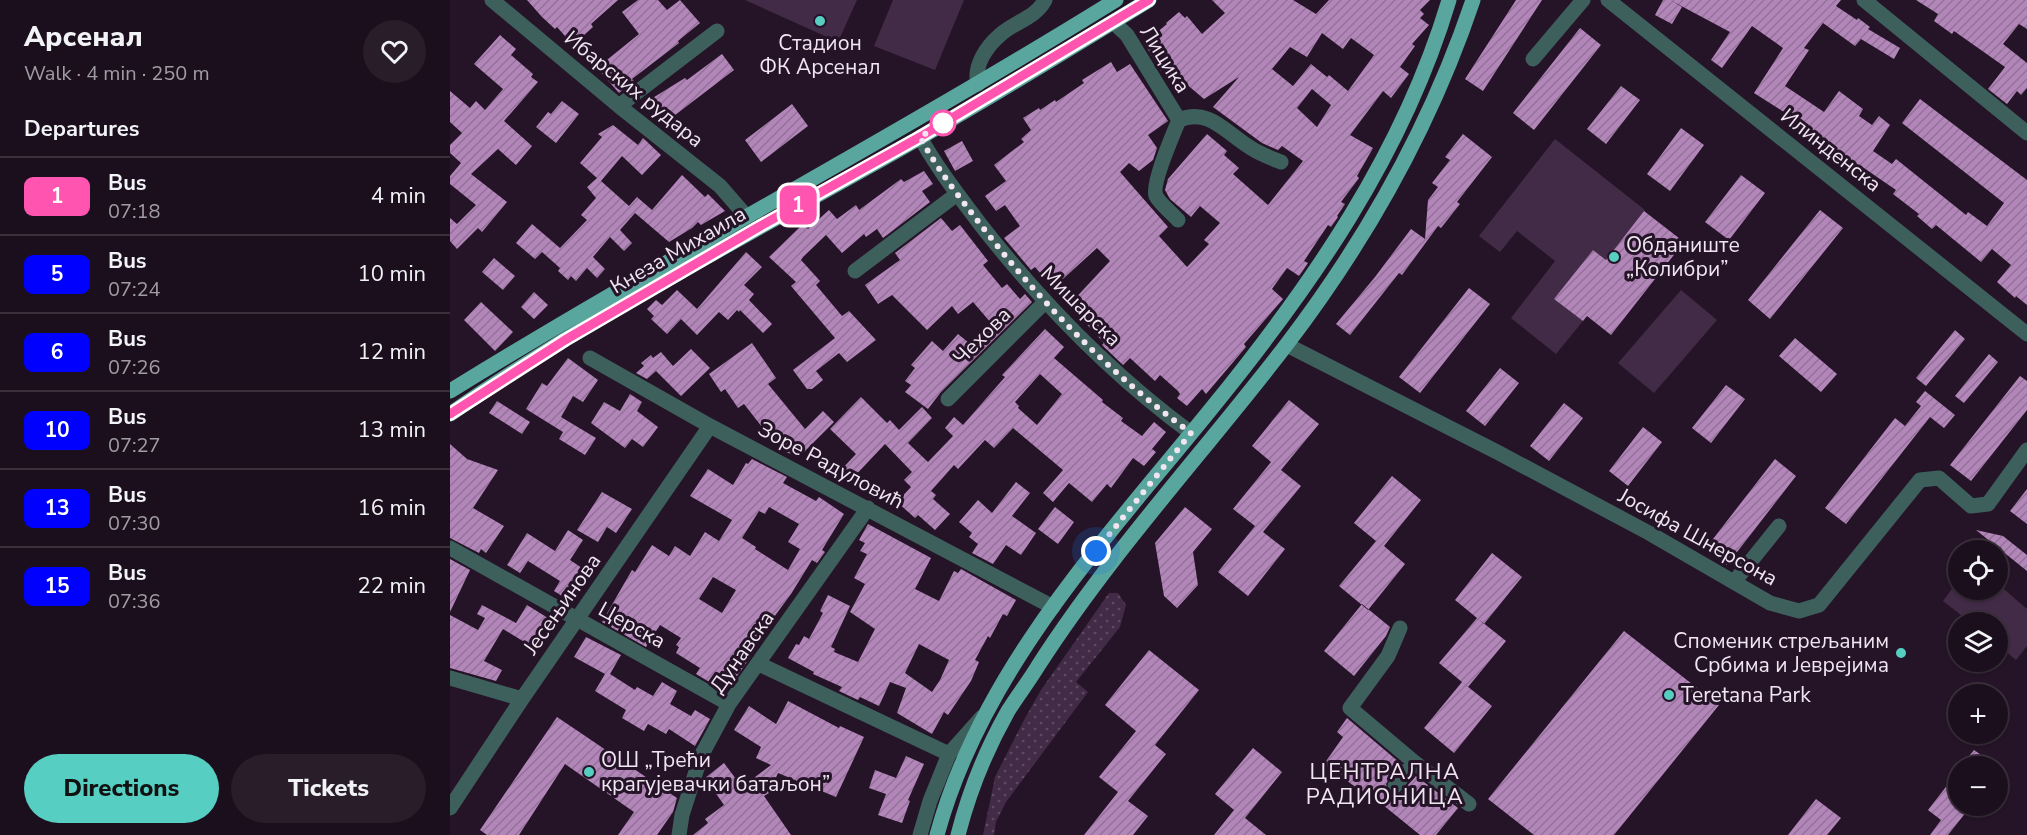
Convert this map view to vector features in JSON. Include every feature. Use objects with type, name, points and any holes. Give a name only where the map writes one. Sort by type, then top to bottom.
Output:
[{"type":"main road","name":"Кнеза Михаила","points":[[450,391],[556,325],[978,84],[1116,0]]},
{"type":"main road","name":"Кнеза Михаила","points":[[450,414],[565,340],[757,228],[920,137],[1149,0]]},
{"type":"main road","points":[[937,835],[959,770],[988,710],[1053,607],[1103,541],[1272,331],[1307,283],[1360,201],[1408,111],[1431,56],[1449,0]]},
{"type":"main road","points":[[958,835],[976,777],[1007,714],[1056,638],[1138,529],[1287,345],[1340,270],[1388,192],[1426,121],[1458,44],[1473,0]]},
{"type":"main road","points":[[963,816],[965,835]]},
{"type":"street","name":"Ибарских рудара","points":[[493,0],[618,106],[720,186],[746,216]]},
{"type":"street","points":[[978,84],[976,76],[986,50],[1001,34],[1039,9],[1045,0]]},
{"type":"street","points":[[1533,59],[1583,0]]},
{"type":"street","name":"Илинденска","points":[[1608,0],[2027,334]]},
{"type":"street","points":[[1864,0],[2027,133]]},
{"type":"street","name":"Лицика","points":[[1113,22],[1127,35],[1179,120]]},
{"type":"street","points":[[618,106],[717,31]]},
{"type":"street","name":"Лицика","points":[[1178,220],[1158,199],[1155,190],[1168,145],[1179,120],[1188,116],[1203,117],[1251,148],[1281,162]]},
{"type":"street","name":"Мишарска","points":[[920,137],[957,194],[1005,256],[1045,302],[1076,335],[1191,433]]},
{"type":"street","points":[[855,271],[957,194]]},
{"type":"street","name":"Чехова","points":[[948,399],[1045,302]]},
{"type":"street","name":"Јосифа Шнерсона","points":[[1287,345],[1649,532],[1770,603],[1799,611],[1819,605],[1920,480],[1939,478],[1971,506],[1988,504],[2027,450]]},
{"type":"street","name":"Зоре Радуловић","points":[[590,358],[710,426],[1053,607]]},
{"type":"street","name":"Јесењинова","points":[[450,808],[522,699],[710,426]]},
{"type":"street","name":"Дунавска","points":[[680,835],[682,815],[700,756],[729,704],[868,508]]},
{"type":"street","points":[[1734,582],[1779,526]]},
{"type":"street","name":"Церска","points":[[450,548],[729,704]]},
{"type":"street","points":[[1400,628],[1389,656],[1350,708],[1414,762],[1469,804]]},
{"type":"street","points":[[759,664],[950,754]]},
{"type":"street","points":[[450,678],[522,699]]},
{"type":"street","points":[[920,835],[930,801],[950,754],[988,710]]},
{"type":"street","points":[[1395,786],[1414,762]]},
{"type":"shaded area","name":"Стадион ФК Арсенал","points":[[745,0],[857,0],[838,42]]},
{"type":"shaded area","points":[[893,0],[964,0],[935,70],[874,46]]},
{"type":"shaded area","name":"Обданиште „Колибри”","points":[[1555,139],[1645,210],[1606,260],[1593,250],[1555,299],[1583,321],[1556,354],[1511,318],[1555,261],[1517,231],[1500,252],[1479,236]]},
{"type":"shaded area","points":[[1681,290],[1717,320],[1654,393],[1618,363]]},
{"type":"shaded area","points":[[1109,593],[1118,593],[1126,605],[1120,627],[1076,682],[1088,692],[1006,802],[996,822],[994,835],[983,835],[995,777],[1024,720],[1041,690]]},
{"type":"shaded area","points":[[2008,593],[2027,609],[2027,646],[2016,660],[2008,653],[2008,612],[1957,612],[1943,601],[1948,594],[1948,600],[2008,600]]},
{"type":"building","points":[[527,0],[618,0],[591,24],[593,27],[573,45]]},
{"type":"building","points":[[638,0],[658,0],[667,10],[680,0],[700,23],[678,41],[679,43],[632,79],[634,81],[619,93],[597,68],[639,34],[622,12]]},
{"type":"building","points":[[1212,0],[1293,0],[1316,14],[1329,0],[1430,0],[1420,10],[1424,14],[1420,18],[1429,25],[1412,44],[1415,46],[1400,67],[1409,74],[1391,98],[1383,91],[1350,135],[1373,148],[1357,176],[1359,178],[1341,202],[1345,204],[1338,217],[1331,227],[1328,225],[1304,261],[1308,263],[1299,276],[1287,268],[1272,289],[1283,299],[1244,344],[1246,347],[1206,394],[1202,389],[1187,406],[1177,398],[1180,394],[1178,391],[1160,375],[1155,381],[1130,358],[1123,365],[1102,345],[1104,343],[1069,305],[1110,261],[1097,248],[1053,288],[1035,267],[1031,270],[1004,238],[1020,226],[1005,205],[996,211],[985,196],[1006,181],[994,165],[1024,142],[1021,139],[1031,130],[1023,118],[1055,100],[1056,102],[1084,83],[1082,80],[1111,62],[1117,72],[1130,64],[1168,121],[1148,135],[1157,148],[1153,160],[1139,171],[1129,163],[1120,172],[1168,227],[1159,236],[1187,267],[1209,244],[1204,240],[1220,223],[1200,206],[1191,217],[1170,199],[1165,190],[1168,179],[1207,134],[1227,151],[1224,155],[1239,168],[1233,174],[1268,205],[1303,161],[1282,146],[1278,150],[1262,143],[1213,107],[1239,77],[1204,99],[1165,66],[1161,71],[1144,43],[1179,12],[1185,18],[1187,16],[1202,34],[1225,13]],"holes":[[[1322,33],[1343,49],[1351,38],[1374,55],[1348,91],[1311,64],[1293,86],[1272,69],[1290,47],[1307,57]],[[1312,89],[1331,105],[1317,127],[1297,108]]]},
{"type":"building","points":[[1516,0],[1542,0],[1483,91],[1465,79]]},
{"type":"building","points":[[1663,0],[1670,0],[1682,7],[1672,24],[1655,15]]},
{"type":"building","points":[[1670,0],[1841,0],[1836,6],[1857,20],[1858,18],[1870,27],[1868,29],[1900,48],[1894,59],[1861,39],[1855,46],[1823,23],[1804,48],[1809,50],[1785,86],[1824,112],[1839,91],[1863,109],[1859,116],[1872,125],[1879,116],[1890,125],[1873,151],[1892,164],[1896,159],[1966,215],[1968,212],[1987,226],[2004,203],[1902,123],[1920,99],[2027,180],[2027,305],[1997,282],[2011,265],[1992,249],[1981,262],[1936,225],[1932,229],[1917,216],[1919,214],[1893,194],[1896,190],[1861,166],[1859,170],[1839,156],[1841,153],[1803,124],[1754,93],[1783,48],[1752,26],[1722,68],[1711,60],[1730,32]]},
{"type":"building","points":[[1916,0],[2027,0],[2027,29],[2019,24],[2003,44],[2027,63],[2027,88],[2021,95],[2017,91],[2007,104],[1988,89],[2005,67],[1954,31],[1952,34],[1934,21],[1938,14]]},
{"type":"building","points":[[1580,28],[1601,45],[1534,130],[1513,113]]},
{"type":"building","points":[[500,35],[516,49],[511,55],[533,74],[531,77],[538,82],[504,121],[532,146],[516,165],[498,149],[471,174],[507,202],[482,232],[478,228],[457,249],[450,241],[450,218],[457,224],[476,205],[450,184],[450,176],[461,163],[450,153],[450,145],[462,133],[450,122],[450,91],[470,108],[476,101],[485,110],[503,89],[474,64]]},
{"type":"building","points":[[722,54],[734,70],[666,122],[651,99],[685,78],[687,80]]},
{"type":"building","points":[[1621,86],[1640,100],[1606,144],[1587,129]]},
{"type":"building","points":[[562,101],[579,114],[556,143],[536,127],[548,112],[551,114]]},
{"type":"building","points":[[792,104],[808,126],[761,162],[745,140]]},
{"type":"building","points":[[613,125],[638,145],[643,138],[661,155],[642,175],[622,156],[601,181],[629,206],[637,197],[652,210],[682,175],[705,197],[708,194],[725,211],[701,225],[698,222],[669,242],[635,213],[620,230],[632,243],[624,251],[610,237],[593,257],[605,269],[597,278],[587,268],[576,281],[571,276],[568,280],[558,271],[560,268],[542,252],[535,259],[516,243],[532,224],[560,248],[587,220],[581,215],[596,198],[587,187],[597,178],[580,163],[602,137],[598,134]]},
{"type":"building","points":[[1681,128],[1704,145],[1670,191],[1647,174]]},
{"type":"building","points":[[1463,134],[1492,157],[1457,202],[1460,204],[1441,228],[1438,226],[1402,275],[1399,273],[1350,335],[1336,324],[1411,229],[1425,239],[1428,200],[1438,187],[1432,183],[1450,160],[1445,157]]},
{"type":"building","points":[[962,141],[973,161],[955,171],[944,151]]},
{"type":"building","points":[[924,171],[933,184],[922,191],[930,202],[883,238],[877,229],[866,237],[864,234],[842,253],[826,235],[801,260],[820,281],[816,285],[842,316],[849,311],[876,340],[847,362],[839,353],[816,371],[823,380],[812,389],[807,389],[793,370],[835,338],[791,286],[796,282],[769,257],[803,224],[808,229],[829,210],[837,219],[856,205],[859,210],[901,179],[904,182]]},
{"type":"building","points":[[1741,175],[1765,193],[1729,240],[1705,222]]},
{"type":"building","points":[[1820,210],[1843,228],[1770,319],[1748,300]]},
{"type":"building","points":[[1644,211],[1684,242],[1611,335],[1587,316],[1583,321],[1554,299],[1593,250],[1606,260]]},
{"type":"building","points":[[941,218],[952,231],[960,225],[988,261],[983,265],[1002,288],[1007,284],[1020,299],[1025,294],[1032,302],[941,392],[928,409],[905,392],[911,385],[905,381],[915,368],[911,365],[932,341],[943,351],[958,334],[969,343],[991,323],[973,302],[958,314],[952,306],[927,330],[892,295],[878,304],[865,285],[900,260],[895,253]]},
{"type":"building","points":[[746,252],[762,267],[744,285],[754,294],[749,300],[772,324],[763,333],[740,310],[739,312],[737,310],[728,320],[719,312],[697,335],[681,319],[667,334],[651,319],[654,316],[647,309],[656,300],[662,305],[677,290],[697,309]]},
{"type":"building","points":[[494,258],[515,276],[503,290],[482,272]]},
{"type":"building","points":[[1469,288],[1490,304],[1420,393],[1399,377]]},
{"type":"building","points":[[534,292],[548,305],[534,319],[521,307]]},
{"type":"building","points":[[481,302],[513,332],[495,351],[464,320]]},
{"type":"building","points":[[1045,329],[1064,347],[1054,358],[1123,418],[1121,421],[1142,436],[1154,422],[1166,432],[1152,449],[1156,452],[1144,466],[1133,458],[1111,488],[1107,484],[1092,502],[1069,483],[1053,502],[1043,493],[1063,470],[1013,428],[994,448],[985,440],[958,469],[954,465],[931,491],[936,495],[933,499],[950,514],[935,530],[918,515],[915,518],[897,502],[911,487],[904,480],[912,472],[885,444],[851,480],[841,470],[856,454],[830,429],[861,397],[887,423],[890,420],[899,430],[922,407],[932,418],[908,443],[928,462],[953,436],[945,428],[954,417],[963,425],[1005,377],[1002,375]],"holes":[[[1040,374],[1062,394],[1037,425],[1018,408],[1015,402]]]},
{"type":"building","points":[[1955,330],[1965,339],[1926,386],[1916,378]]},
{"type":"building","points":[[1795,338],[1837,374],[1821,392],[1779,356]]},
{"type":"building","points":[[752,343],[776,378],[768,384],[805,429],[823,411],[834,422],[800,456],[788,453],[769,436],[744,404],[738,408],[725,389],[721,392],[709,374]]},
{"type":"building","points":[[691,349],[710,368],[681,396],[656,371],[647,379],[636,373],[644,366],[641,363],[651,355],[653,358],[661,352],[673,366]]},
{"type":"building","points":[[1989,354],[1998,362],[1964,403],[1955,396]]},
{"type":"building","points":[[568,358],[598,380],[583,402],[573,396],[561,417],[596,438],[585,455],[559,439],[563,432],[526,409],[542,383],[547,386]]},
{"type":"building","points":[[1500,368],[1519,383],[1485,426],[1466,411]]},
{"type":"building","points":[[2020,376],[2027,381],[2027,410],[1971,481],[1950,465]]},
{"type":"building","points":[[1726,385],[1745,399],[1711,443],[1692,428]]},
{"type":"building","points":[[1925,391],[1955,415],[1944,428],[1930,417],[1846,524],[1825,508],[1895,418],[1905,426],[1921,406],[1916,402]]},
{"type":"building","points":[[630,394],[642,402],[637,411],[658,427],[643,447],[632,439],[625,448],[591,423],[604,402],[620,411]]},
{"type":"building","points":[[1289,400],[1319,424],[1281,470],[1301,486],[1263,532],[1285,549],[1248,596],[1218,572],[1255,526],[1233,509],[1271,462],[1252,446]]},
{"type":"building","points":[[497,401],[530,422],[522,434],[489,413]]},
{"type":"building","points":[[1564,403],[1583,418],[1549,461],[1530,446]]},
{"type":"building","points":[[1643,427],[1662,442],[1628,486],[1609,471]]},
{"type":"building","points":[[450,444],[467,459],[498,470],[473,508],[504,526],[486,553],[481,549],[479,553],[450,538]]},
{"type":"building","points":[[752,459],[787,477],[783,483],[816,501],[819,497],[844,514],[822,550],[825,552],[817,563],[812,560],[763,632],[749,654],[751,656],[733,682],[729,680],[728,682],[716,675],[711,683],[696,674],[700,668],[676,653],[679,647],[676,645],[681,638],[660,625],[646,647],[602,622],[632,570],[635,572],[652,545],[669,556],[675,546],[690,556],[705,532],[719,541],[732,520],[690,496],[708,469],[733,485],[746,463],[748,464]],"holes":[[[769,507],[799,524],[788,542],[800,549],[788,570],[742,538],[759,511],[765,514]],[[713,577],[736,590],[722,613],[699,599]]]},
{"type":"building","points":[[1775,459],[1796,476],[1727,565],[1706,548]]},
{"type":"building","points":[[1392,476],[1421,500],[1384,546],[1405,564],[1368,610],[1339,586],[1376,541],[1354,523]]},
{"type":"building","points":[[1016,482],[1030,493],[1012,516],[1036,533],[1021,555],[1006,545],[993,564],[972,553],[978,544],[969,537],[972,533],[959,522],[978,500],[992,513]]},
{"type":"building","points":[[2027,489],[2027,524],[2010,511]]},
{"type":"building","points":[[602,492],[632,509],[616,533],[607,527],[598,542],[577,530]]},
{"type":"building","points":[[1055,507],[1074,522],[1058,544],[1038,529]]},
{"type":"building","points":[[1185,507],[1212,529],[1193,552],[1198,585],[1177,608],[1164,596],[1155,543]]},
{"type":"building","points":[[868,524],[931,558],[915,589],[939,601],[954,571],[958,573],[961,569],[1016,600],[1007,616],[1003,614],[990,638],[988,636],[975,660],[979,662],[971,681],[948,715],[944,712],[932,734],[897,713],[906,688],[890,682],[879,706],[839,691],[842,687],[813,674],[814,672],[788,658],[804,636],[809,639],[823,613],[820,611],[828,595],[850,606],[831,647],[835,649],[834,652],[858,662],[875,629],[850,612],[865,584],[854,578],[867,554],[860,551],[865,543],[859,540]],"holes":[[[919,644],[949,660],[932,692],[905,673]]]},
{"type":"building","points":[[568,530],[583,540],[570,560],[588,572],[570,601],[554,591],[560,581],[528,561],[520,573],[507,565],[527,533],[555,551]]},
{"type":"building","points":[[1976,530],[2003,536],[2027,555],[2027,571],[2008,556],[2008,540],[1988,540]]},
{"type":"building","points":[[1492,553],[1522,577],[1484,624],[1506,641],[1468,687],[1439,663],[1477,618],[1455,600]]},
{"type":"building","points":[[450,559],[470,570],[450,612]]},
{"type":"building","points":[[1362,604],[1390,627],[1386,636],[1354,676],[1324,651]]},
{"type":"building","points":[[482,605],[516,623],[527,605],[548,618],[531,646],[503,629],[484,661],[502,670],[496,681],[450,668],[450,615],[478,630],[485,618],[477,614]]},
{"type":"building","points":[[1624,631],[1719,705],[1614,835],[1534,835],[1488,799]]},
{"type":"building","points":[[586,637],[621,655],[610,674],[635,690],[637,687],[653,696],[662,682],[677,691],[670,704],[691,716],[695,710],[710,719],[695,746],[669,729],[666,734],[648,724],[644,731],[622,718],[626,710],[595,691],[605,674],[574,657]]},
{"type":"building","points":[[1149,650],[1199,690],[1155,745],[1166,754],[1128,801],[1148,816],[1133,835],[1084,835],[1118,792],[1099,777],[1136,731],[1105,705]]},
{"type":"building","points":[[1462,682],[1492,706],[1454,753],[1424,728]]},
{"type":"building","points":[[788,701],[839,728],[840,726],[864,737],[836,797],[778,773],[769,793],[764,796],[791,835],[693,835],[708,823],[705,819],[724,805],[705,778],[724,763],[742,787],[771,765],[756,758],[761,747],[734,730],[749,706],[776,724]]},
{"type":"building","points":[[557,717],[677,798],[673,812],[657,835],[618,835],[634,812],[565,764],[519,835],[487,835],[480,830]]},
{"type":"building","points":[[1347,718],[1400,763],[1386,784],[1389,793],[1394,796],[1399,795],[1416,776],[1458,808],[1436,835],[1420,835],[1367,792],[1365,794],[1324,764],[1343,737],[1337,732]]},
{"type":"building","points":[[1253,748],[1282,772],[1245,818],[1266,835],[1214,835],[1234,810],[1215,794]]},
{"type":"building","points":[[1974,750],[1983,756],[1969,756]]},
{"type":"building","points":[[906,756],[924,764],[908,800],[910,801],[902,823],[878,815],[886,794],[869,788],[875,770],[896,778]]},
{"type":"building","points":[[1948,784],[1948,816],[1963,816],[1948,835],[1930,835],[1941,820],[1928,810]]},
{"type":"building","points":[[1816,799],[1841,818],[1827,835],[1788,835]]},
{"type":"bus line","name":"1","points":[[450,414],[565,340],[757,228],[920,137],[1149,0]]},
{"type":"place","name":"Стадион ФК Арсенал","points":[[820,21]]},
{"type":"place","name":"Обданиште „Колибри”","points":[[1614,257]]},
{"type":"place","name":"Споменик стрељаним Србима и Јеврејима","points":[[1901,653]]},
{"type":"place","name":"Teretana Park","points":[[1669,695]]},
{"type":"place","name":"ОШ „Трећи крагујевачки батаљон”","points":[[589,772]]},
{"type":"district","name":"ЦЕНТРАЛНА РАДИОНИЦА","points":[[1385,784]]},
{"type":"route","points":[[943,123],[948,120],[920,137],[957,194],[1005,256],[1076,335],[1191,433],[1096,551]]}]
